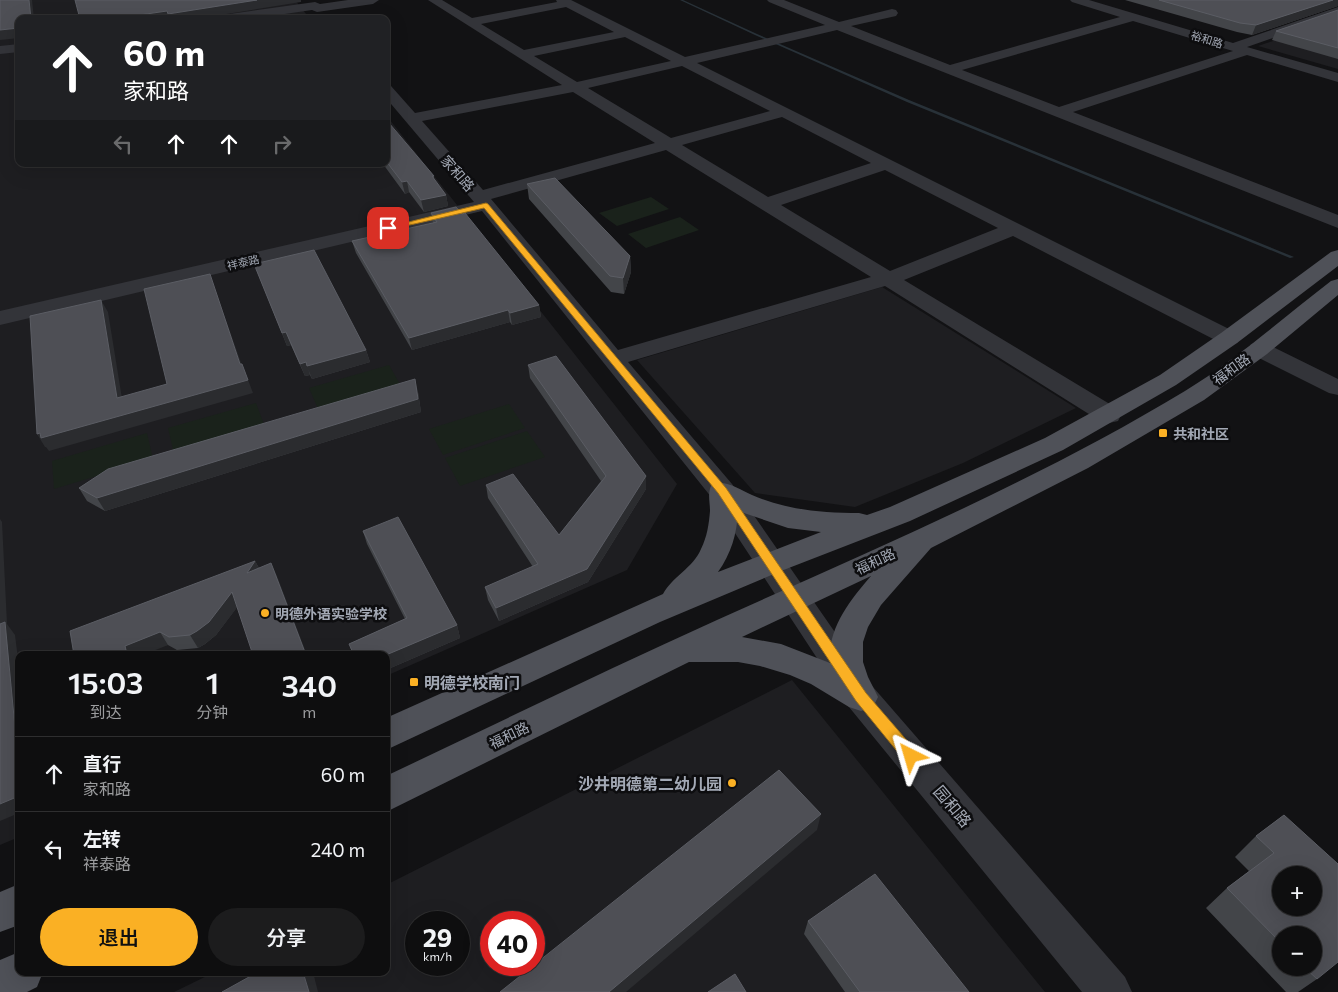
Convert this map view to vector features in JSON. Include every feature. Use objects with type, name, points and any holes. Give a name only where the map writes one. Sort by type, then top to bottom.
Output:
[{"type":"main road","name":"福和路","points":[[390,733],[649,614],[770,563],[884,520],[982,478],[1054,444],[1168,380],[1229,338],[1338,256]]},
{"type":"main road","name":"福和路","points":[[390,793],[678,652],[924,539],[1079,462],[1195,395],[1259,349],[1338,285]]},
{"type":"main road","points":[[722,490],[740,502],[762,511],[794,519],[836,524],[884,520]]},
{"type":"main road","points":[[649,614],[673,600],[692,584],[708,566],[718,547],[724,528],[725,509],[722,490]]},
{"type":"main road","points":[[861,697],[851,677],[846,657],[847,639],[853,622],[863,607],[924,539]]},
{"type":"main road","points":[[678,652],[729,648],[780,657],[822,673],[861,697]]},
{"type":"main road","points":[[0,912],[15,906]]},
{"type":"main road","points":[[0,983],[15,976]]},
{"type":"street","points":[[249,15],[314,5],[374,0]]},
{"type":"street","points":[[434,0],[1109,414]]},
{"type":"street","points":[[777,0],[838,26],[1338,222]]},
{"type":"street","name":"裕和路","points":[[1076,0],[1338,78]]},
{"type":"street","points":[[470,22],[565,2],[1229,338]]},
{"type":"street","points":[[314,5],[323,15]]},
{"type":"street","points":[[1059,112],[1239,49],[1338,11]]},
{"type":"street","points":[[411,118],[576,87],[892,13]]},
{"type":"street","points":[[948,69],[1134,17]]},
{"type":"street","points":[[523,54],[626,32]]},
{"type":"street","points":[[0,50],[15,48]]},
{"type":"street","name":"家和路","points":[[390,94],[482,201],[722,490],[770,563]]},
{"type":"street","name":"祥泰路","points":[[0,318],[482,201],[669,144],[784,112]]},
{"type":"street","points":[[766,204],[886,164]]},
{"type":"street","points":[[613,359],[888,278],[1014,229]]},
{"type":"street","points":[[1259,349],[1338,388]]},
{"type":"street","name":"园和路","points":[[770,563],[861,697],[1110,992]]},
{"type":"shaded area","points":[[0,0],[295,0],[307,15],[15,15],[15,167],[390,167],[390,120],[677,484],[627,570],[390,674],[390,651],[15,651],[15,839],[0,845]]},
{"type":"shaded area","points":[[1338,19],[1338,69],[1258,46]]},
{"type":"shaded area","points":[[651,197],[669,209],[617,226],[599,213]]},
{"type":"shaded area","points":[[680,217],[699,230],[646,248],[628,234]]},
{"type":"shaded area","points":[[882,287],[1076,408],[963,463],[855,507],[755,493],[637,360]]},
{"type":"shaded area","points":[[389,365],[401,386],[319,411],[309,388]]},
{"type":"shaded area","points":[[256,403],[265,427],[174,454],[168,428]]},
{"type":"shaded area","points":[[509,404],[525,428],[443,455],[429,429]]},
{"type":"shaded area","points":[[527,431],[545,457],[460,486],[445,458]]},
{"type":"shaded area","points":[[147,433],[153,459],[54,489],[52,461]]},
{"type":"shaded area","name":"沙井明德第二幼儿园","points":[[792,680],[1045,992],[174,992],[207,976],[390,976],[390,883]]},
{"type":"building","points":[[0,0],[29,0],[31,15],[15,15],[15,28],[0,30]]},
{"type":"building","points":[[75,0],[257,0],[168,14],[167,11],[140,15],[79,15]]},
{"type":"building","points":[[1159,0],[1333,0],[1256,25],[1240,23]]},
{"type":"building","points":[[1338,10],[1338,48],[1276,31]]},
{"type":"building","points":[[390,124],[434,176],[432,176],[446,195],[421,200],[407,181],[402,182],[390,166]]},
{"type":"building","points":[[555,178],[630,256],[623,278],[610,276],[527,184]]},
{"type":"building","points":[[456,207],[462,214],[465,213],[539,305],[510,313],[508,310],[409,338],[352,241],[437,222],[431,213]]},
{"type":"building","points":[[314,250],[366,350],[307,366],[306,362],[300,364],[286,332],[282,333],[254,264]]},
{"type":"building","points":[[210,274],[240,364],[242,364],[248,380],[41,438],[40,433],[37,434],[30,316],[101,300],[117,398],[167,384],[144,289]]},
{"type":"building","points":[[556,356],[646,476],[587,569],[496,608],[485,587],[538,564],[486,485],[513,474],[559,535],[606,476],[528,365]]},
{"type":"building","points":[[415,379],[418,399],[97,498],[79,488],[108,469]]},
{"type":"building","points":[[398,517],[457,625],[390,653],[390,651],[352,651],[349,644],[407,618],[363,531]]},
{"type":"building","points":[[255,561],[247,573],[271,563],[304,651],[252,651],[232,592],[209,622],[190,635],[169,637],[160,632],[125,646],[126,650],[124,651],[73,651],[70,631]]},
{"type":"building","points":[[5,622],[15,728],[15,798],[0,804],[0,624]]},
{"type":"building","points":[[779,770],[821,814],[609,992],[500,992],[520,976],[545,976],[545,956]]},
{"type":"building","points":[[1284,815],[1338,864],[1338,962],[1322,975],[1322,926],[1272,926],[1272,934],[1227,888],[1274,853],[1256,836]]},
{"type":"building","points":[[875,874],[969,992],[860,992],[808,921]]},
{"type":"building","points":[[735,974],[746,992],[708,992]]},
{"type":"building","points":[[251,976],[304,976],[309,992],[222,992]]},
{"type":"waterway","points":[[681,0],[908,101],[1292,257]]},
{"type":"place","name":"共和社区","points":[[1163,433]]},
{"type":"place","name":"明德外语实验学校","points":[[265,613]]},
{"type":"place","name":"明德学校南门","points":[[414,682]]},
{"type":"place","name":"沙井明德第二幼儿园","points":[[732,783]]},
{"type":"route","points":[[388,228],[486,206],[722,490],[861,697],[911,756]]}]
